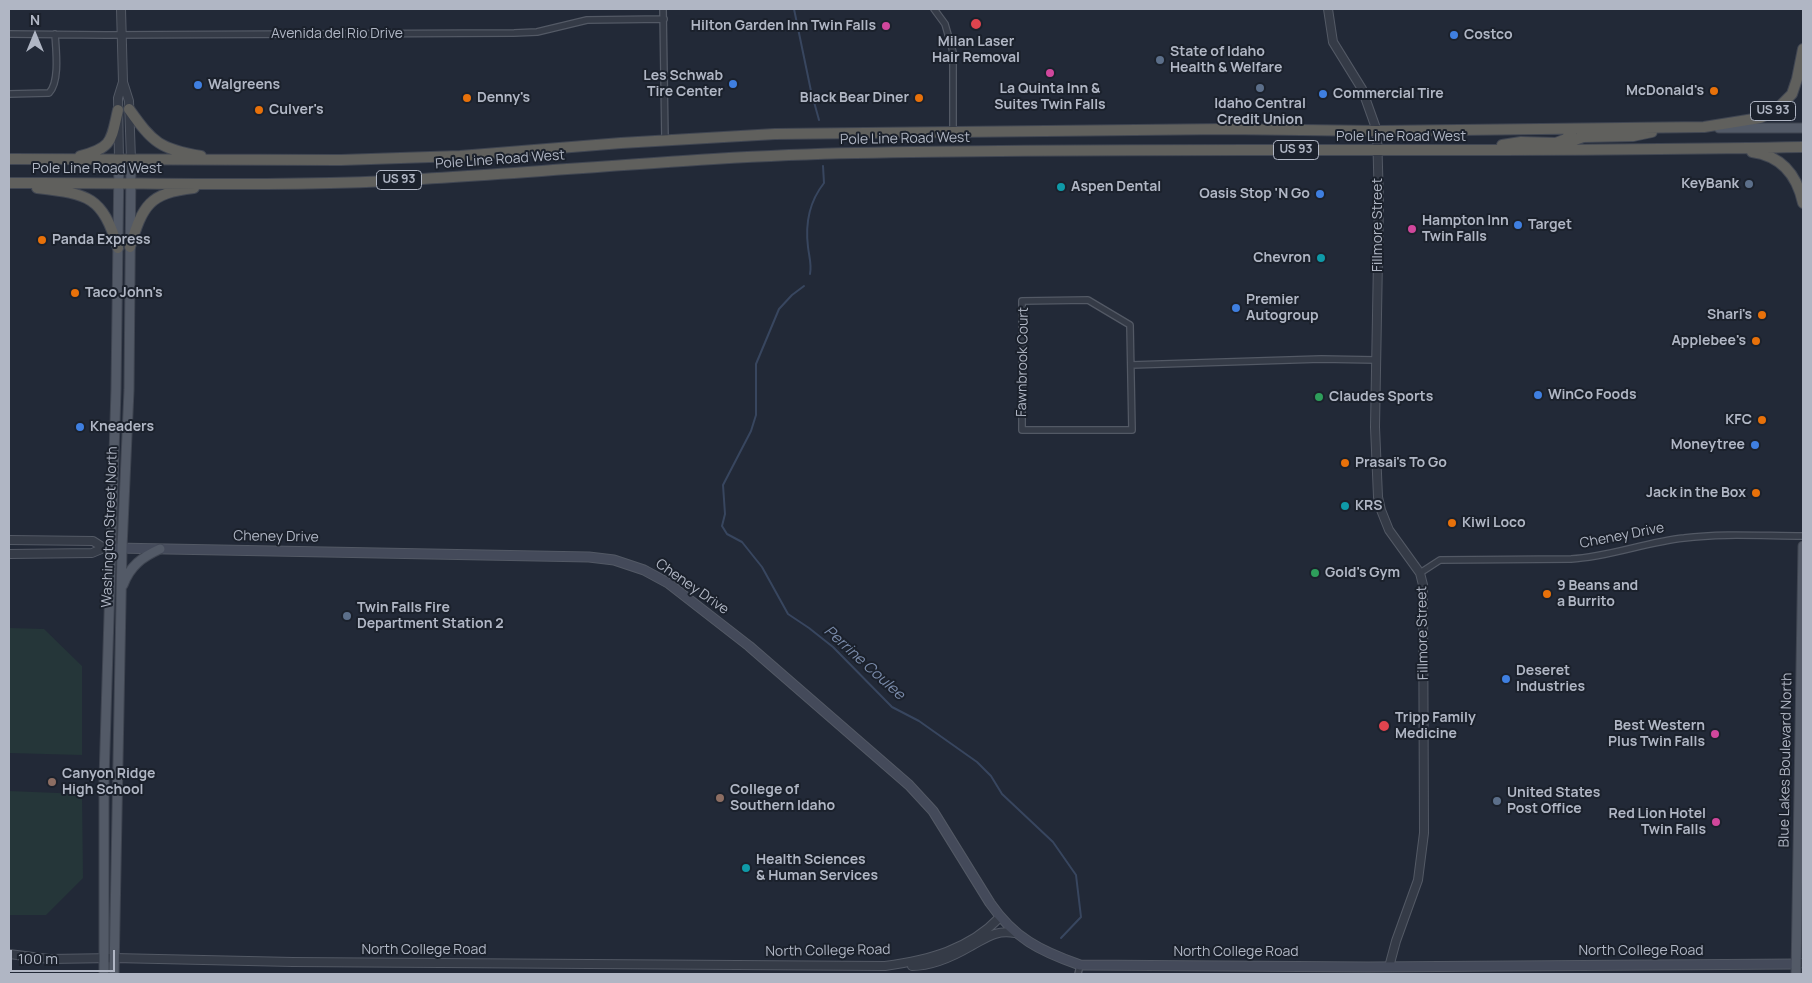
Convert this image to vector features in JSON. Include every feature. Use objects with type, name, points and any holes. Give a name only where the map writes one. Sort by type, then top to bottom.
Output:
[{"type":"highway","name":"US 93","points":[[1704,127],[1760,118],[1777,109],[1792,94],[1803,50]]},
{"type":"highway","points":[[130,109],[144,130],[160,145],[190,154],[229,160]]},
{"type":"highway","points":[[70,159],[90,154],[104,147],[112,136],[118,110]]},
{"type":"highway","name":"Pole Line Road West","points":[[9,159],[341,160],[460,156],[664,140],[775,134],[1225,129],[1376,131],[1704,127]]},
{"type":"highway","points":[[1564,150],[1572,142],[1583,137],[1633,136],[1678,128]]},
{"type":"highway","points":[[1466,151],[1521,142],[1556,143],[1566,139],[1574,129]]},
{"type":"highway","name":"Pole Line Road West","points":[[9,184],[383,181],[700,159],[855,152],[1466,151],[1708,149],[1803,146]]},
{"type":"highway","points":[[1708,149],[1762,153],[1772,157],[1782,163],[1793,176],[1800,189],[1803,203]]},
{"type":"highway","points":[[130,247],[138,220],[149,203],[158,196],[185,189],[236,183]]},
{"type":"highway","points":[[9,184],[81,195],[93,201],[100,207],[107,218],[118,248]]},
{"type":"main road","name":"Pole Line Road West","points":[[1704,127],[1803,128]]},
{"type":"main road","name":"Washington Street North","points":[[104,974],[107,548],[116,389],[119,160]]},
{"type":"main road","name":"Washington Street North","points":[[114,974],[122,548],[129,390],[131,160]]},
{"type":"main road","name":"Blue Lakes Boulevard North","points":[[1796,974],[1800,963],[1803,546]]},
{"type":"main road","name":"Cheney Drive","points":[[107,548],[589,557],[614,560],[644,570],[668,583],[749,646],[909,785],[933,810],[1000,918]]},
{"type":"main road","points":[[121,592],[133,566],[148,554],[160,549]]},
{"type":"main road","name":"North College Road","points":[[1000,918],[1015,933],[1079,970],[1388,970],[1800,963]]},
{"type":"street","name":"Washington Street North","points":[[119,160],[118,98],[122,82],[121,9]]},
{"type":"street","points":[[663,9],[664,140]]},
{"type":"street","points":[[934,9],[945,24],[953,52],[953,132]]},
{"type":"street","name":"Fillmore Street","points":[[1328,9],[1333,42],[1362,89],[1376,131],[1378,150],[1379,203],[1376,360],[1378,497],[1389,530],[1420,573],[1424,599],[1424,833],[1418,880],[1396,941],[1388,970]]},
{"type":"street","name":"Avenida del Rio Drive","points":[[9,34],[514,34],[538,32],[587,20],[664,19]]},
{"type":"street","points":[[9,94],[49,93],[53,89],[56,81],[56,34]]},
{"type":"street","name":"Washington Street North","points":[[122,82],[130,109],[131,160]]},
{"type":"street","name":"Fawnbrook Court","points":[[1088,300],[1130,325],[1131,365],[1132,430],[1022,430],[1022,301],[1088,300]]},
{"type":"street","points":[[1131,365],[1312,359],[1376,360]]},
{"type":"street","name":"Cheney Drive","points":[[1420,573],[1440,560],[1587,558],[1637,546],[1684,538],[1803,536]]},
{"type":"street","points":[[9,540],[94,541],[107,548]]},
{"type":"street","points":[[9,554],[92,553],[107,548]]},
{"type":"street","name":"North College Road","points":[[9,954],[49,959],[114,958],[293,962],[886,966],[915,962],[958,948],[990,928],[1000,918]]},
{"type":"street","points":[[886,966],[918,966],[935,962],[970,947],[991,934],[1015,933]]},
{"type":"shaded area","points":[[9,628],[44,629],[82,666],[82,755],[9,753]]},
{"type":"shaded area","points":[[9,791],[82,794],[83,878],[46,915],[9,915]]},
{"type":"waterway","name":"Perrine Coulee","points":[[794,9],[819,120]]},
{"type":"waterway","name":"Perrine Coulee","points":[[810,274],[811,264],[807,238],[808,221],[812,205],[824,183],[823,166]]},
{"type":"waterway","name":"Perrine Coulee","points":[[804,286],[792,295],[779,309],[756,364],[756,415],[751,431],[723,485],[725,514],[722,526],[727,534],[742,542],[762,567],[788,614],[833,647],[892,707],[919,721],[977,762],[991,776],[1002,794],[1053,842],[1076,875],[1081,917],[1061,938]]},
{"type":"place","name":"Milan Laser Hair Removal","points":[[976,24]]},
{"type":"place","name":"Hilton Garden Inn Twin Falls","points":[[886,26]]},
{"type":"place","name":"Costco","points":[[1454,35]]},
{"type":"place","name":"State of Idaho Health & Welfare","points":[[1160,60]]},
{"type":"place","name":"La Quinta Inn & Suites Twin Falls","points":[[1050,73]]},
{"type":"place","name":"Les Schwab Tire Center","points":[[733,84]]},
{"type":"place","name":"Walgreens","points":[[198,85]]},
{"type":"place","name":"Idaho Central Credit Union","points":[[1260,88]]},
{"type":"place","name":"McDonald's","points":[[1714,91]]},
{"type":"place","name":"Commercial Tire","points":[[1323,94]]},
{"type":"place","name":"Denny's","points":[[467,98]]},
{"type":"place","name":"Black Bear Diner","points":[[919,98]]},
{"type":"place","name":"Culver's","points":[[259,110]]},
{"type":"place","name":"KeyBank","points":[[1749,184]]},
{"type":"place","name":"Aspen Dental","points":[[1061,187]]},
{"type":"place","name":"Oasis Stop 'N Go","points":[[1320,194]]},
{"type":"place","name":"Target","points":[[1518,225]]},
{"type":"place","name":"Hampton Inn Twin Falls","points":[[1412,229]]},
{"type":"place","name":"Panda Express","points":[[42,240]]},
{"type":"place","name":"Chevron","points":[[1321,258]]},
{"type":"place","name":"Taco John's","points":[[75,293]]},
{"type":"place","name":"Premier Autogroup","points":[[1236,308]]},
{"type":"place","name":"Shari's","points":[[1762,315]]},
{"type":"place","name":"Applebee's","points":[[1756,341]]},
{"type":"place","name":"WinCo Foods","points":[[1538,395]]},
{"type":"place","name":"Claudes Sports","points":[[1319,397]]},
{"type":"place","name":"KFC","points":[[1762,420]]},
{"type":"place","name":"Kneaders","points":[[80,427]]},
{"type":"place","name":"Moneytree","points":[[1755,445]]},
{"type":"place","name":"Prasai's To Go","points":[[1345,463]]},
{"type":"place","name":"Jack in the Box","points":[[1756,493]]},
{"type":"place","name":"KRS","points":[[1345,506]]},
{"type":"place","name":"Kiwi Loco","points":[[1452,523]]},
{"type":"place","name":"Gold's Gym","points":[[1315,573]]},
{"type":"place","name":"9 Beans and a Burrito","points":[[1547,594]]},
{"type":"place","name":"Twin Falls Fire Department Station 2","points":[[347,616]]},
{"type":"place","name":"Deseret Industries","points":[[1506,679]]},
{"type":"place","name":"Tripp Family Medicine","points":[[1384,726]]},
{"type":"place","name":"Best Western Plus Twin Falls","points":[[1715,734]]},
{"type":"place","name":"Canyon Ridge High School","points":[[52,782]]},
{"type":"place","name":"College of Southern Idaho","points":[[720,798]]},
{"type":"place","name":"United States Post Office","points":[[1497,801]]},
{"type":"place","name":"Red Lion Hotel Twin Falls","points":[[1716,822]]},
{"type":"place","name":"Health Sciences & Human Services","points":[[746,868]]}]
